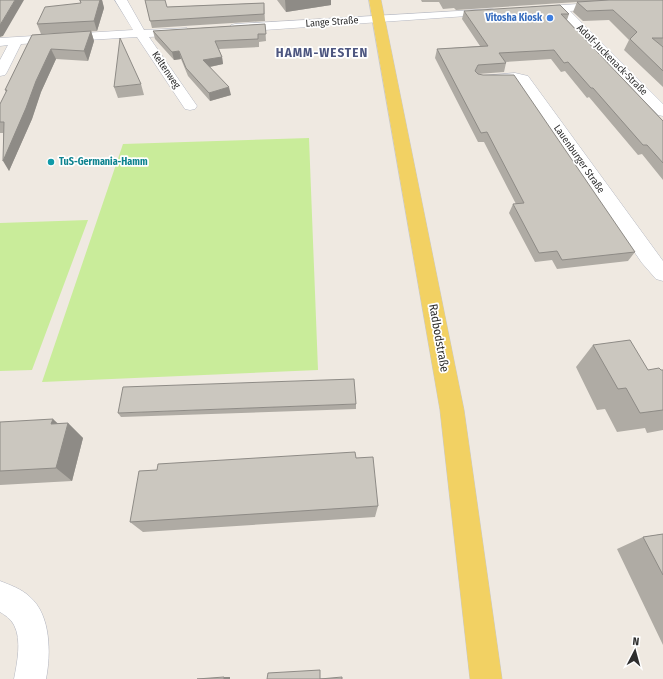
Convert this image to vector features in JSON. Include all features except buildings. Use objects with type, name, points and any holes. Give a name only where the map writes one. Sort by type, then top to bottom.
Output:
[{"type":"main road","name":"Radbodstraße","points":[[377,10],[452,410],[486,679]]},
{"type":"street","name":"Keltenweg","points":[[121,0],[141,34],[190,106]]},
{"type":"street","points":[[521,10],[663,2]]},
{"type":"street","name":"Adolf-Juckenack-Straße","points":[[560,8],[663,112]]},
{"type":"street","name":"Lange Straße","points":[[222,29],[377,10],[506,11]]},
{"type":"street","points":[[0,42],[193,30]]},
{"type":"street","points":[[0,72],[16,41]]},
{"type":"street","name":"Lauenburger Straße","points":[[481,79],[515,77],[523,79],[662,273]]},
{"type":"street","points":[[0,596],[10,600],[25,613],[32,632],[34,651],[30,679]]},
{"type":"green space","points":[[309,138],[318,370],[42,382],[123,144]]},
{"type":"green space","points":[[88,220],[32,370],[0,371],[0,223]]},
{"type":"place","name":"Vitosha Kiosk","points":[[550,18]]},
{"type":"place","name":"TuS-Germania-Hamm","points":[[51,162]]},
{"type":"district","name":"HAMM-WESTEN","points":[[322,52]]}]
